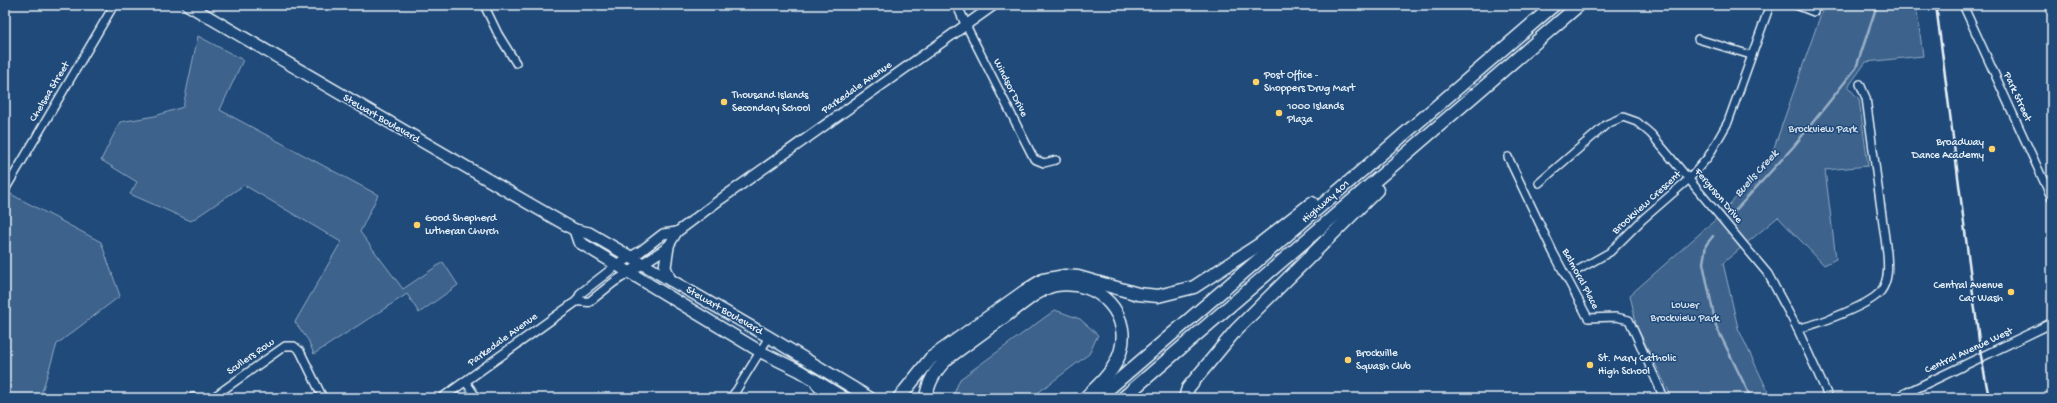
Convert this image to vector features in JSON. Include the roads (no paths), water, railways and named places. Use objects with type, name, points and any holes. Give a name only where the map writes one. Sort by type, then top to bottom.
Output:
[{"type":"highway","name":"Highway 401","points":[[1098,398],[1554,5]]},
{"type":"highway","name":"Highway 401","points":[[1123,398],[1579,5]]},
{"type":"highway","points":[[1185,398],[1188,388],[1236,330],[1376,190],[1421,151],[1429,135]]},
{"type":"highway","points":[[899,398],[931,358],[1025,291],[1043,280],[1065,276],[1078,277],[1138,294],[1158,296],[1194,287],[1260,244],[1337,184],[1363,169]]},
{"type":"highway","points":[[926,398],[930,381],[936,370],[948,358],[1034,295],[1045,289],[1061,285],[1090,288],[1098,292],[1108,300],[1119,321],[1121,346],[1118,358],[1099,384],[1085,398]]},
{"type":"highway","points":[[817,383],[829,398]]},
{"type":"main road","name":"Stewart Boulevard","points":[[188,5],[414,138],[575,230],[589,233],[643,264],[870,398]]},
{"type":"main road","name":"Parkedale Avenue","points":[[628,273],[668,247],[677,232],[994,5]]},
{"type":"main road","name":"Stewart Boulevard","points":[[575,230],[578,242],[761,352],[800,371],[817,383],[844,398]]},
{"type":"main road","name":"Parkedale Avenue","points":[[617,265],[641,251],[663,234],[677,232]]},
{"type":"main road","points":[[668,247],[665,267],[670,280]]},
{"type":"street","name":"Chelsea Street","points":[[5,190],[114,5]]},
{"type":"street","points":[[484,5],[498,34],[516,63]]},
{"type":"street","name":"Windsor Drive","points":[[957,5],[1034,159],[1044,163],[1056,160]]},
{"type":"street","name":"Brookview Crescent","points":[[1578,270],[1610,252],[1643,219],[1689,179],[1708,157],[1728,122],[1770,5]]},
{"type":"street","points":[[1796,5],[1814,12]]},
{"type":"street","name":"Park Street","points":[[1963,5],[2052,199]]},
{"type":"street","points":[[1698,38],[1751,56]]},
{"type":"street","points":[[1797,328],[1812,326],[1865,303],[1880,292],[1888,275],[1887,253],[1866,98],[1860,84]]},
{"type":"street","name":"Ferguson Drive","points":[[1540,183],[1607,124],[1623,117],[1637,122],[1651,134],[1768,274],[1797,328],[1830,398]]},
{"type":"street","name":"Balmoral Place","points":[[1508,157],[1553,252],[1588,318],[1616,317],[1629,320],[1664,398]]},
{"type":"street","name":"Parkedale Avenue","points":[[442,398],[577,301],[581,293],[617,265]]},
{"type":"street","name":"Parkedale Avenue","points":[[577,301],[589,302],[628,273]]},
{"type":"street","name":"Central Avenue West","points":[[1896,398],[2052,323]]},
{"type":"street","points":[[730,398],[761,352],[769,337]]},
{"type":"street","name":"Scullers Row","points":[[212,398],[285,346],[294,346],[300,351],[323,398]]},
{"type":"street","points":[[465,381],[477,398]]},
{"type":"waterway","name":"Buells Creek","points":[[1734,212],[1794,146],[1856,68],[1877,5]]},
{"type":"waterway","name":"Buells Creek","points":[[1713,236],[1706,245],[1703,263],[1716,326],[1751,398]]},
{"type":"railway","points":[[1936,5],[1981,356],[1989,398]]},
{"type":"place","name":"Post Office - Shoppers Drug Mart","points":[[1256,82]]},
{"type":"place","name":"Thousand Islands Secondary School","points":[[724,102]]},
{"type":"place","name":"1000 Islands Plaza","points":[[1279,113]]},
{"type":"place","name":"Broadway Dance Academy","points":[[1992,149]]},
{"type":"place","name":"Good Shepherd Lutheran Church","points":[[417,225]]},
{"type":"place","name":"Central Avenue Car Wash","points":[[2011,292]]},
{"type":"place","name":"Brockville Squash Club","points":[[1348,360]]},
{"type":"place","name":"St. Mary Catholic High School","points":[[1590,365]]},
{"type":"park label","name":"Brockview Park","points":[[1823,130]]},
{"type":"park label","name":"Lower Brockview Park","points":[[1685,312]]}]
